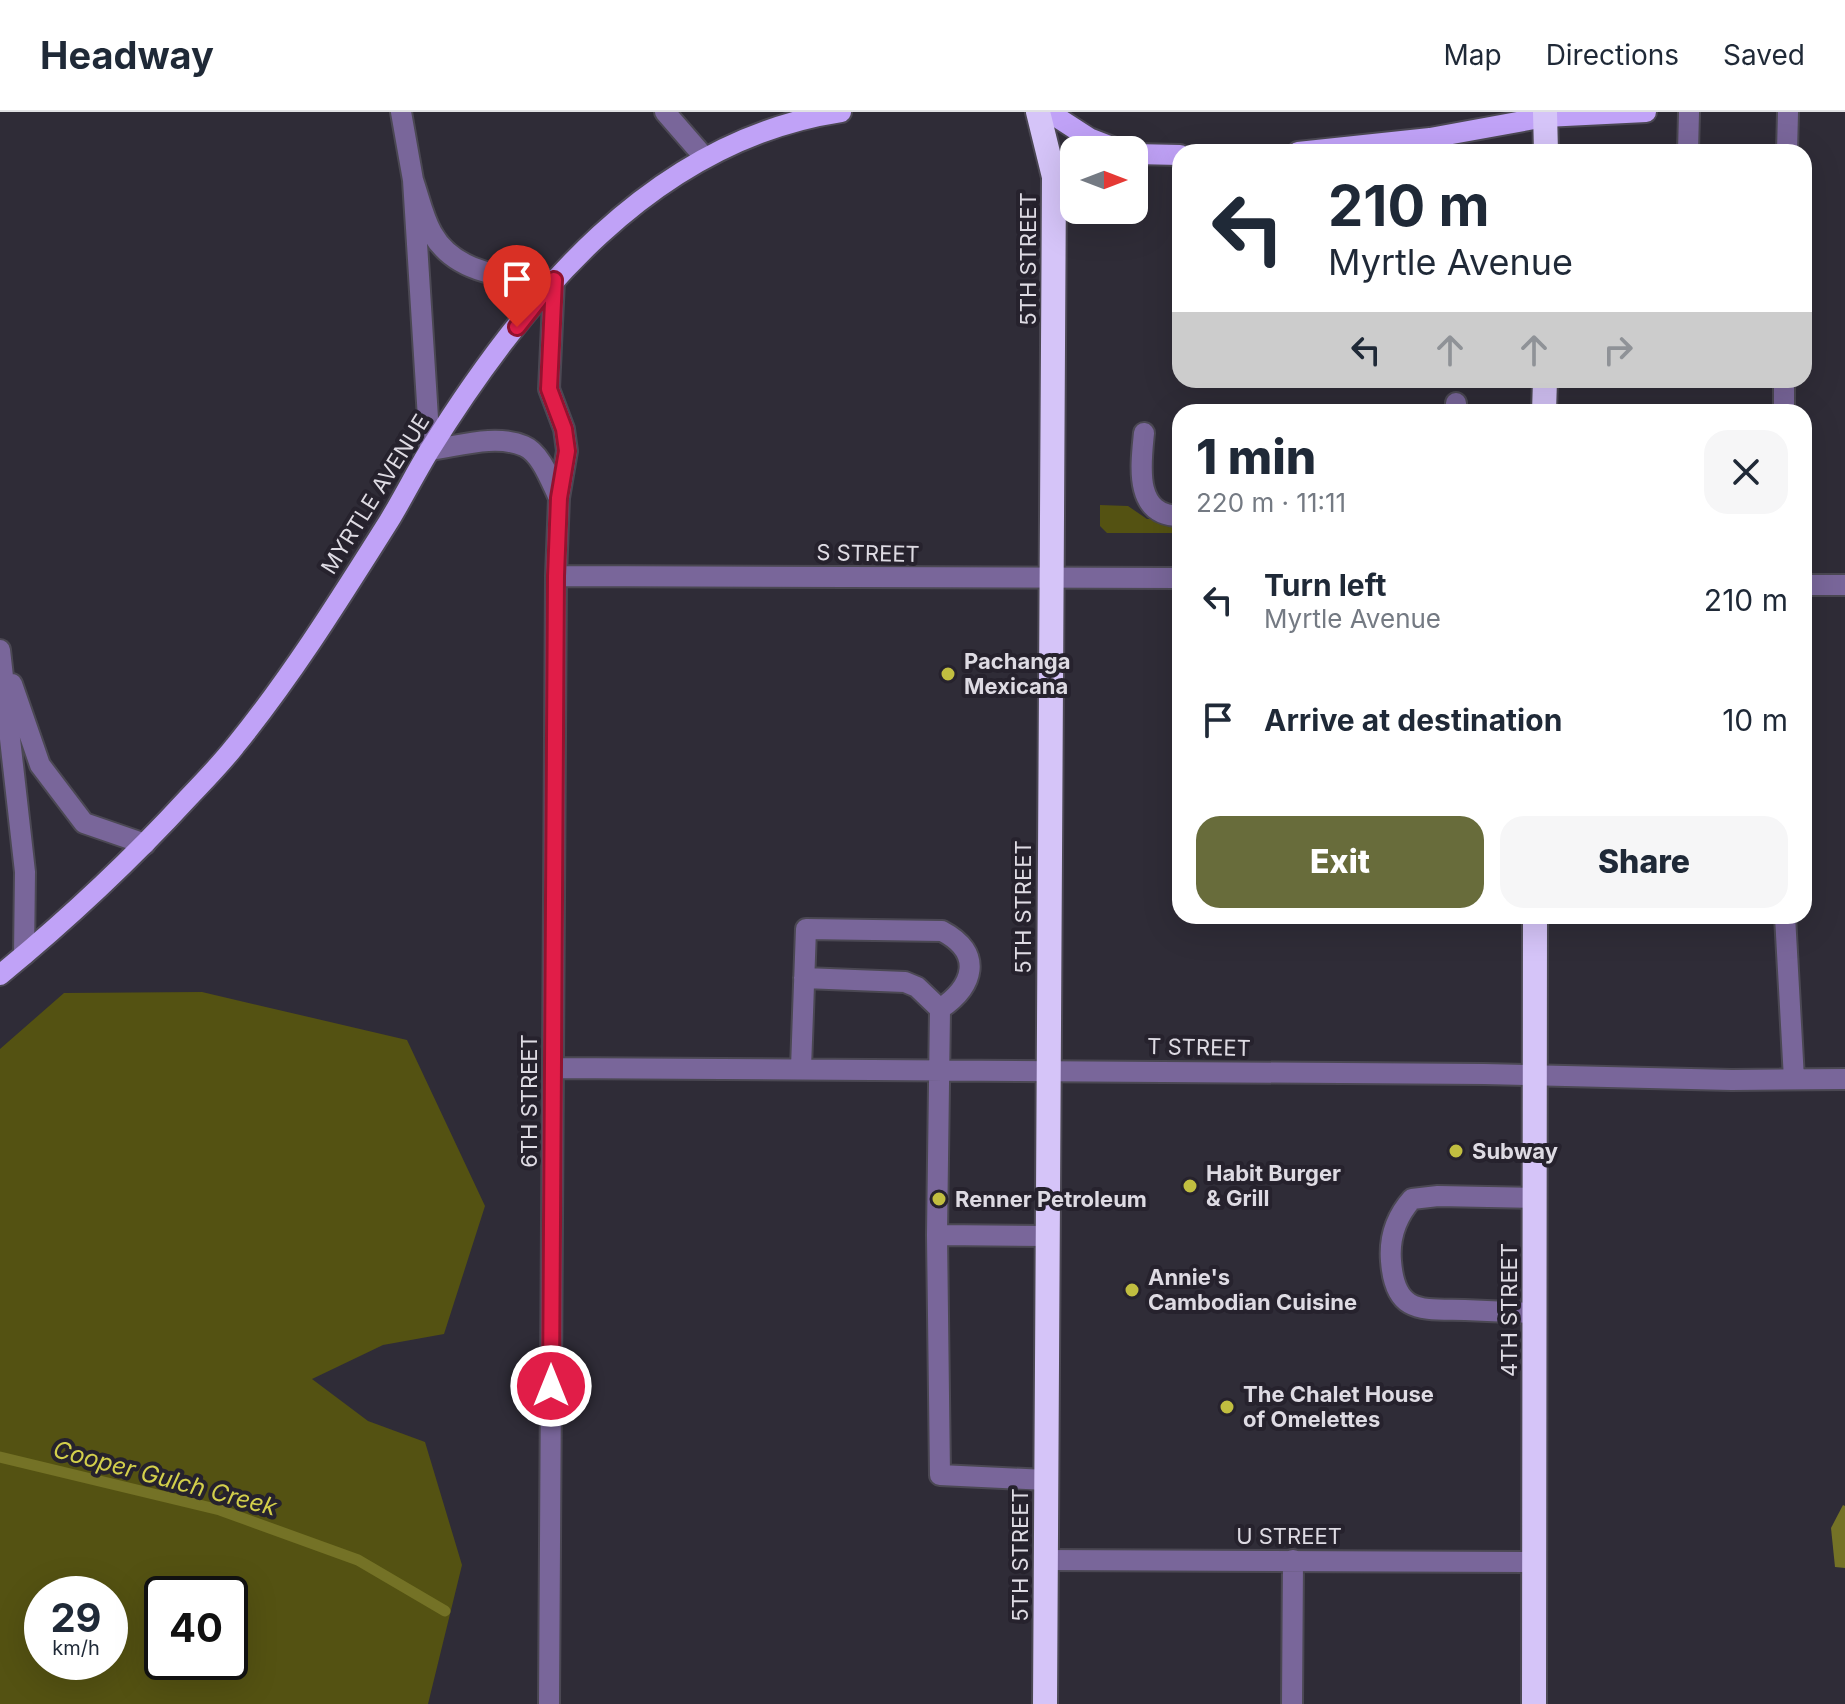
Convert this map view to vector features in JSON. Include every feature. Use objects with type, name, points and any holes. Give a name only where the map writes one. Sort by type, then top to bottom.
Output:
[{"type":"highway","name":"5TH STREET","points":[[1038,112],[1054,177],[1045,1704]]},
{"type":"highway","points":[[1545,114],[1546,144]]},
{"type":"highway","name":"4TH STREET","points":[[1534,1704],[1535,924]]},
{"type":"main road","name":"MYRTLE AVENUE","points":[[0,975],[145,844],[235,747],[322,623],[485,366],[554,280],[609,224],[652,190],[705,158],[761,132],[841,112]]},
{"type":"main road","points":[[1049,112],[1086,136]]},
{"type":"main road","points":[[1377,144],[1417,140],[1545,114],[1646,112]]},
{"type":"main road","points":[[1148,154],[1172,155]]},
{"type":"street","points":[[401,112],[413,180],[430,450]]},
{"type":"street","points":[[665,112],[705,158]]},
{"type":"street","points":[[1688,144],[1689,112]]},
{"type":"street","points":[[1787,144],[1788,112]]},
{"type":"street","points":[[413,180],[431,231],[443,249],[467,265],[491,275],[554,280]]},
{"type":"street","name":"6TH STREET","points":[[549,1704],[556,576],[559,498],[567,451],[564,429],[549,389],[554,280]]},
{"type":"street","points":[[1144,433],[1140,478],[1154,507],[1172,516]]},
{"type":"street","name":"6TH STREET","points":[[430,450],[491,441],[526,446],[541,463],[559,498]]},
{"type":"street","name":"S STREET","points":[[556,576],[1172,578]]},
{"type":"street","points":[[1812,585],[1845,585]]},
{"type":"street","points":[[0,650],[40,765],[84,823],[145,844]]},
{"type":"street","points":[[0,650],[25,872],[24,955]]},
{"type":"street","points":[[1785,924],[1794,1079]]},
{"type":"street","points":[[801,1068],[806,929],[942,931],[958,939],[967,950],[971,966],[968,978],[956,998],[940,1009]]},
{"type":"street","points":[[804,978],[905,982],[917,987],[940,1009],[937,1235],[940,1475],[1046,1480]]},
{"type":"street","name":"T STREET","points":[[553,1068],[1845,1079]]},
{"type":"street","points":[[1534,1198],[1438,1196],[1412,1199],[1399,1213],[1392,1233],[1390,1256],[1393,1282],[1399,1295],[1419,1309],[1534,1313]]},
{"type":"street","points":[[937,1235],[1048,1236]]},
{"type":"street","name":"U STREET","points":[[1045,1560],[1534,1562]]},
{"type":"street","points":[[1292,1704],[1293,1560]]},
{"type":"shaded area","points":[[1100,505],[1128,506],[1147,519],[1172,519],[1172,533],[1107,533],[1100,526]]},
{"type":"shaded area","points":[[202,992],[407,1040],[485,1206],[444,1334],[383,1345],[312,1379],[368,1421],[425,1442],[462,1565],[428,1704],[0,1704],[0,1049],[64,993]]},
{"type":"shaded area","points":[[1843,1505],[1845,1568],[1835,1567],[1831,1528]]},
{"type":"waterway","name":"Cooper Gulch Creek","points":[[0,1457],[220,1510],[358,1560],[445,1611]]},
{"type":"place","name":"Pachanga Mexicana","points":[[948,674]]},
{"type":"place","name":"Subway","points":[[1456,1151]]},
{"type":"place","name":"Habit Burger & Grill","points":[[1190,1186]]},
{"type":"place","name":"Renner Petroleum","points":[[939,1199]]},
{"type":"place","name":"Annie's Cambodian Cuisine","points":[[1132,1290]]},
{"type":"place","name":"The Chalet House of Omelettes","points":[[1227,1407]]},
{"type":"route","points":[[517,327],[554,280],[549,389],[564,429],[567,451],[559,498],[556,576],[551,1386]]}]
